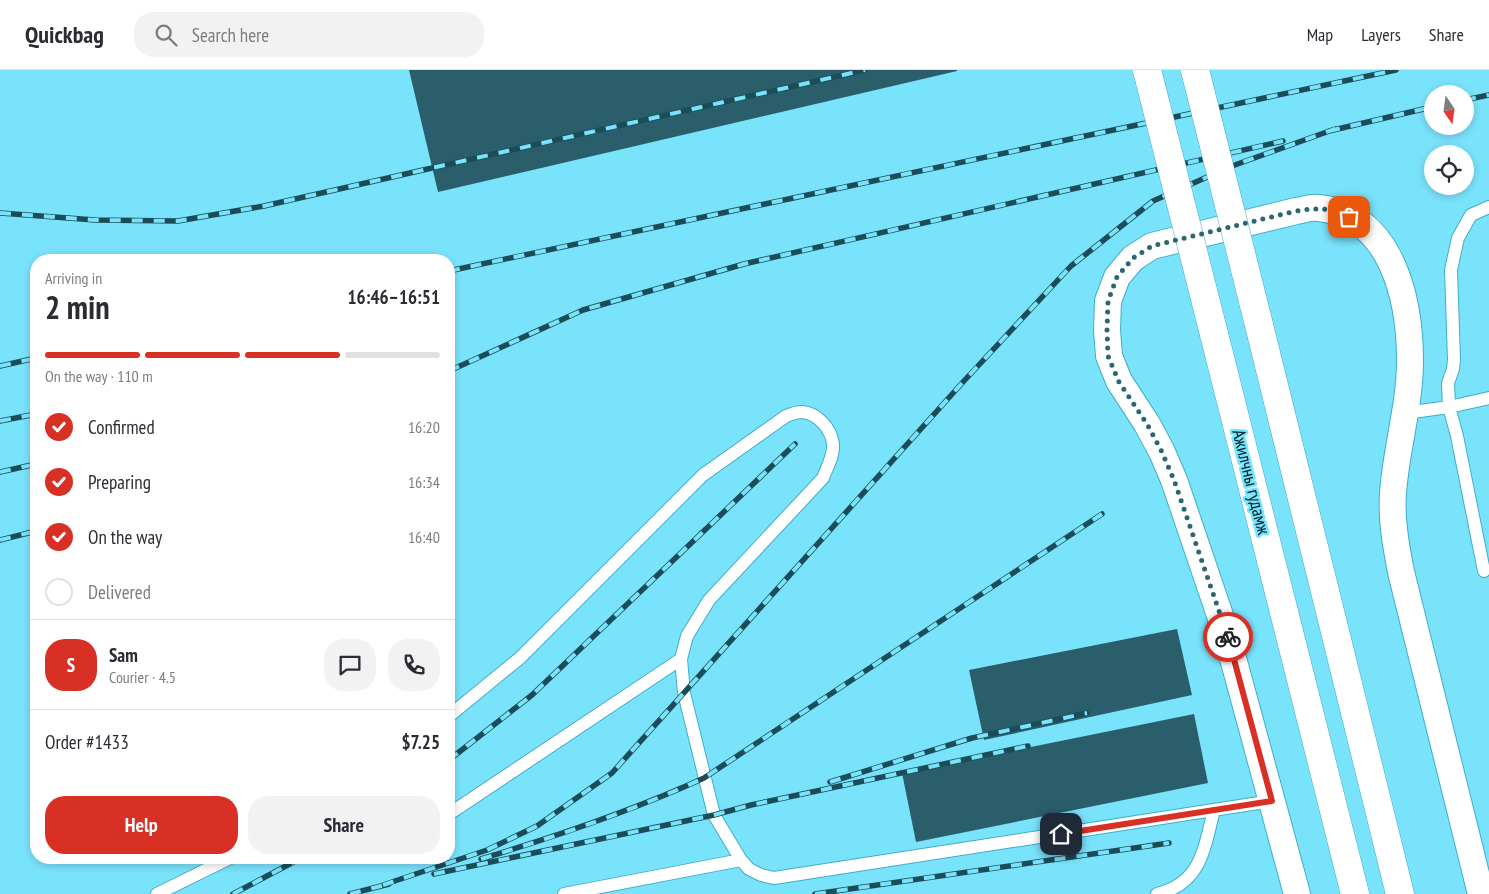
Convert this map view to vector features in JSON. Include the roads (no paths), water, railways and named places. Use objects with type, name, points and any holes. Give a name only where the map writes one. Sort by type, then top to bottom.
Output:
[{"type":"main road","name":"Ажилчны гудамж","points":[[1147,70],[1355,894]]},
{"type":"main road","points":[[1195,70],[1400,894]]},
{"type":"street","points":[[1297,894],[1228,636],[1174,480],[1162,452],[1147,424],[1119,382],[1108,356],[1107,330],[1108,301],[1117,277],[1133,258],[1152,246],[1296,211],[1316,208],[1339,212],[1360,222],[1374,235],[1389,257],[1402,290],[1408,327],[1410,362],[1405,413],[1393,493],[1396,543],[1401,572],[1481,894]]},
{"type":"lane","points":[[1484,571],[1457,436],[1449,408],[1448,383],[1454,360],[1451,270],[1458,238],[1471,215],[1489,207]]},
{"type":"lane","points":[[1405,413],[1449,408],[1486,401]]},
{"type":"lane","points":[[455,711],[521,657],[703,475],[786,416],[799,412],[808,413],[821,421],[829,432],[833,444],[832,455],[822,478],[709,600],[687,636],[681,659],[684,692],[714,815],[741,860],[749,869],[761,875],[774,878],[1272,801]]},
{"type":"lane","points":[[455,810],[681,659]]},
{"type":"lane","points":[[1158,894],[1171,890],[1187,879],[1200,862],[1214,810]]},
{"type":"lane","points":[[564,894],[741,860]]},
{"type":"lane","points":[[157,894],[218,864]]},
{"type":"railway","points":[[0,213],[95,220],[178,221],[264,206],[865,70]]},
{"type":"railway","points":[[455,270],[1396,70]]},
{"type":"railway","points":[[1474,98],[1489,95]]},
{"type":"railway","points":[[1329,131],[1424,109]]},
{"type":"railway","points":[[455,861],[487,850],[537,826],[612,773],[963,382],[1071,266],[1153,201],[1232,166],[1335,129]]},
{"type":"railway","points":[[455,368],[583,310],[744,264],[1283,141]]},
{"type":"railway","points":[[0,366],[30,359]]},
{"type":"railway","points":[[0,421],[30,415]]},
{"type":"railway","points":[[455,755],[532,695],[795,444]]},
{"type":"railway","points":[[0,472],[30,465]]},
{"type":"railway","points":[[481,859],[594,822],[704,778],[1102,514]]},
{"type":"railway","points":[[0,540],[30,532]]},
{"type":"railway","points":[[830,782],[972,738],[1087,713]]},
{"type":"railway","points":[[434,874],[1028,746]]},
{"type":"railway","points":[[815,894],[1169,843]]},
{"type":"railway","points":[[233,894],[290,864]]},
{"type":"railway","points":[[383,885],[445,864]]},
{"type":"railway","points":[[350,894],[389,884]]}]
